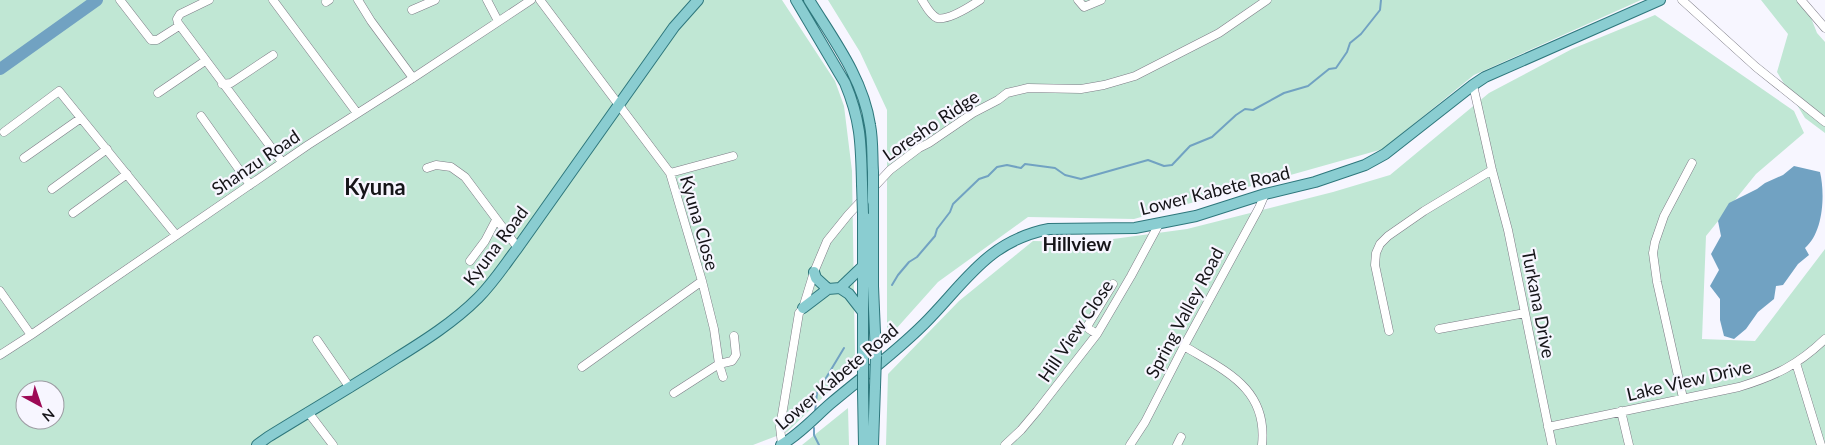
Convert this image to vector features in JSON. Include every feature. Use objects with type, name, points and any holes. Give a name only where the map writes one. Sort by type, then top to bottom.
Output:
[{"type":"main road","name":"Kyuna Road","points":[[257,445],[268,436],[350,388],[417,345],[467,308],[491,284],[618,104],[683,15],[698,0]]},
{"type":"main road","points":[[796,0],[845,83],[853,103],[860,130],[863,214],[864,445]]},
{"type":"main road","points":[[809,0],[855,76],[870,125],[873,172],[873,286],[876,356],[873,445]]},
{"type":"main road","name":"Lower Kabete Road","points":[[781,445],[799,433],[906,340],[976,267],[1006,244],[1025,235],[1048,229],[1127,228],[1158,224],[1216,211],[1265,194],[1315,182],[1375,160],[1396,147],[1473,85],[1503,68],[1660,0]]},
{"type":"main road","points":[[840,288],[863,266]]},
{"type":"main road","points":[[814,272],[816,278],[828,289]]},
{"type":"main road","points":[[803,308],[828,289],[840,288],[850,294],[863,313]]},
{"type":"street","points":[[120,0],[151,40],[157,40],[180,26]]},
{"type":"street","points":[[209,0],[180,14],[177,19],[180,26],[282,162]]},
{"type":"street","points":[[273,0],[357,113]]},
{"type":"street","points":[[358,0],[413,78]]},
{"type":"street","points":[[412,10],[435,0]]},
{"type":"street","points":[[488,0],[498,21]]},
{"type":"street","name":"Shanzu Road","points":[[0,355],[282,162],[531,0]]},
{"type":"street","points":[[540,0],[618,104]]},
{"type":"street","points":[[922,0],[936,18],[954,15],[980,0]]},
{"type":"street","points":[[1078,0],[1084,7],[1101,0]]},
{"type":"street","name":"Loresho Ridge","points":[[781,445],[780,427],[799,313],[803,308],[814,272],[828,241],[848,215],[890,170],[919,148],[930,143],[973,113],[1007,93],[1028,88],[1081,89],[1118,82],[1136,76],[1219,33],[1267,0]]},
{"type":"street","points":[[1682,0],[1756,67],[1825,122]]},
{"type":"street","points":[[1801,0],[1825,28]]},
{"type":"street","points":[[222,84],[231,83],[273,56]]},
{"type":"street","points":[[158,93],[205,61]]},
{"type":"street","name":"Turkana Drive","points":[[1473,85],[1508,230],[1552,445]]},
{"type":"street","points":[[4,132],[59,91],[176,236]]},
{"type":"street","name":"Kyuna Close","points":[[582,366],[702,281],[670,173],[618,104]]},
{"type":"street","points":[[201,116],[250,185]]},
{"type":"street","points":[[24,158],[81,118]]},
{"type":"street","points":[[52,190],[107,149]]},
{"type":"street","points":[[670,173],[733,156]]},
{"type":"street","points":[[1683,398],[1657,282],[1653,253],[1664,216],[1692,163]]},
{"type":"street","points":[[427,168],[436,164],[451,167],[465,177],[518,248]]},
{"type":"street","points":[[1389,331],[1375,265],[1376,253],[1380,244],[1388,236],[1424,211],[1492,170]]},
{"type":"street","points":[[73,213],[127,174]]},
{"type":"street","name":"Spring Valley Road","points":[[1130,445],[1145,422],[1265,194]]},
{"type":"street","points":[[470,261],[485,241],[496,220]]},
{"type":"street","name":"Hill View Close","points":[[1005,445],[1021,430],[1043,404],[1097,334],[1131,276],[1158,224]]},
{"type":"street","points":[[702,281],[714,329],[719,364],[724,377]]},
{"type":"street","points":[[1097,334],[1089,329],[1088,325],[1113,284]]},
{"type":"street","points":[[0,291],[31,335]]},
{"type":"street","points":[[1438,329],[1525,313]]},
{"type":"street","points":[[674,393],[719,364],[732,361],[736,355],[734,336]]},
{"type":"street","name":"Lake View Drive","points":[[1548,427],[1739,387],[1759,381],[1774,376],[1796,363],[1825,339]]},
{"type":"street","points":[[317,340],[350,388]]},
{"type":"street","points":[[1184,346],[1227,372],[1249,392],[1257,404],[1262,420],[1262,445]]},
{"type":"street","points":[[1796,363],[1821,445]]},
{"type":"street","points":[[1621,411],[1628,445]]},
{"type":"street","points":[[308,412],[333,445]]},
{"type":"street","points":[[1816,429],[1825,426]]},
{"type":"street","points":[[1177,445],[1181,437]]},
{"type":"green space","points":[[0,0],[782,0],[835,81],[844,106],[852,171],[855,361],[838,383],[787,432],[753,445],[0,445]]},
{"type":"green space","points":[[828,0],[1641,0],[1474,75],[1383,149],[1134,219],[1028,217],[938,282],[887,339],[887,110],[860,52]]},
{"type":"green space","points":[[1761,0],[1804,0],[1817,33],[1825,42],[1825,133],[1805,118],[1777,72],[1788,34]]},
{"type":"green space","points":[[1655,15],[1794,111],[1804,133],[1756,174],[1706,236],[1702,339],[1755,341],[1825,249],[1825,445],[886,445],[888,374],[959,301],[1033,241],[1091,242],[1187,229],[1333,192],[1390,175],[1489,93],[1572,49]]},
{"type":"green space","points":[[848,408],[849,445],[802,445]]},
{"type":"water","points":[[1794,166],[1820,172],[1822,181],[1822,212],[1816,232],[1805,248],[1809,255],[1798,264],[1783,285],[1776,286],[1774,299],[1758,312],[1746,329],[1734,339],[1724,336],[1720,320],[1720,299],[1710,286],[1719,270],[1711,254],[1721,236],[1718,221],[1729,203],[1783,175]]},
{"type":"waterway","points":[[0,69],[97,0]]},
{"type":"waterway","points":[[892,285],[909,262],[917,257],[935,236],[937,229],[950,212],[953,204],[979,179],[988,176],[997,167],[1007,165],[1021,168],[1025,164],[1055,168],[1065,175],[1081,179],[1148,160],[1164,166],[1172,165],[1190,146],[1212,137],[1245,109],[1253,110],[1284,93],[1308,86],[1329,69],[1336,68],[1347,52],[1350,43],[1361,34],[1380,10],[1381,0]]},
{"type":"waterway","points":[[815,412],[817,393],[844,348]]},
{"type":"waterway","points":[[814,428],[814,435],[819,445]]},
{"type":"district","name":"Kyuna","points":[[375,187]]},
{"type":"district","name":"Hillview","points":[[1077,244]]}]
